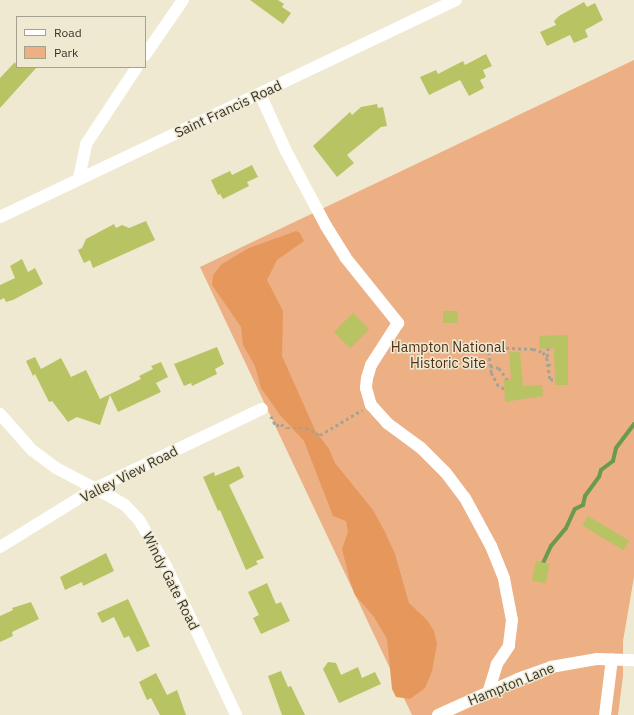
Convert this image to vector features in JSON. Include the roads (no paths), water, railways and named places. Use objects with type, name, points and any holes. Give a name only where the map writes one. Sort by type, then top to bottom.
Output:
[{"type":"street","points":[[146,54],[183,0]]},
{"type":"street","name":"Saint Francis Road","points":[[0,217],[79,178],[260,94],[456,0]]},
{"type":"street","points":[[79,178],[86,144],[136,68]]},
{"type":"street","points":[[260,94],[286,151],[326,226],[345,257],[398,323],[371,365],[366,388],[371,405],[386,423],[421,448],[446,473],[465,498],[491,546],[504,579],[512,620],[509,646],[498,664],[489,691]]},
{"type":"street","name":"Valley View Road","points":[[0,547],[94,489],[262,410]]},
{"type":"street","name":"Windy Gate Road","points":[[0,414],[32,450],[56,468],[125,506],[153,540],[236,715]]},
{"type":"street","points":[[605,715],[612,659]]},
{"type":"street","name":"Hampton Lane","points":[[438,715],[489,691],[535,672],[562,665],[612,659],[634,660]]},
{"type":"waterway","points":[[543,563],[551,546],[566,528],[575,509],[583,505],[585,496],[599,477],[601,470],[613,461],[616,448],[634,424]]},
{"type":"park label","name":"Hampton National Historic Site","points":[[448,356]]}]
